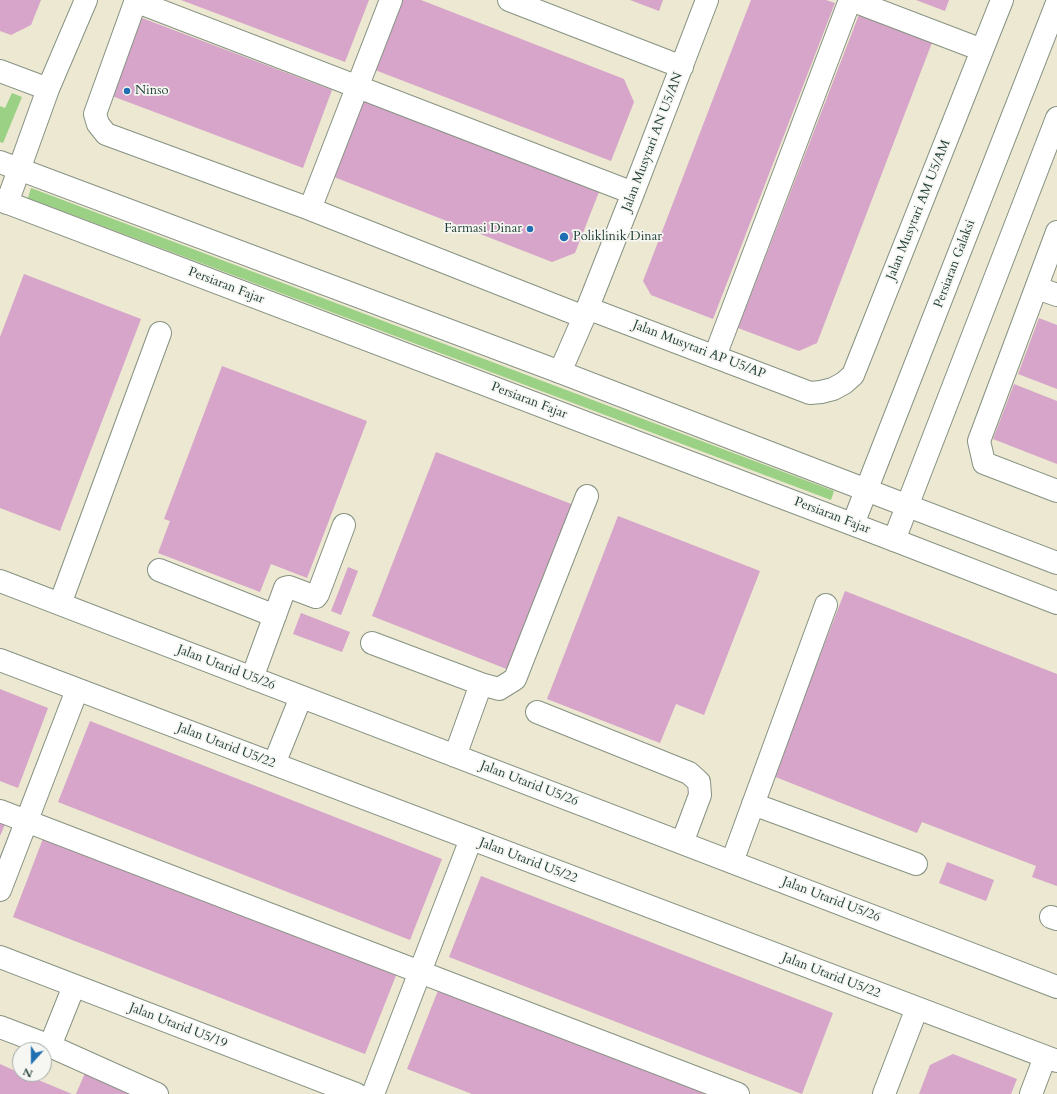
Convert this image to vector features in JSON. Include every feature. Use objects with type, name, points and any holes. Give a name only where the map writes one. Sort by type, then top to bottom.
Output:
[{"type":"street","points":[[3,202],[9,166],[48,89],[86,0]]},
{"type":"street","points":[[310,209],[391,0]]},
{"type":"street","points":[[509,0],[682,67]]},
{"type":"street","name":"Jalan Musytari AN U5/AN","points":[[560,372],[633,193],[707,0]]},
{"type":"street","points":[[715,356],[850,0],[982,50]]},
{"type":"street","name":"Jalan Musytari AM U5/AM","points":[[810,393],[833,389],[844,383],[853,375],[1002,0]]},
{"type":"street","points":[[135,1],[633,193]]},
{"type":"street","name":"Jalan Musytari AP U5/AP","points":[[135,1],[95,114],[98,124],[106,134],[585,313],[715,356],[810,393]]},
{"type":"street","name":"Persiaran Galaksi","points":[[854,524],[1057,3]]},
{"type":"street","points":[[0,71],[48,89]]},
{"type":"street","points":[[894,540],[1057,118]]},
{"type":"street","points":[[9,166],[560,372],[1057,563]]},
{"type":"street","name":"Persiaran Fajar","points":[[3,202],[854,524],[1057,604]]},
{"type":"street","points":[[1057,232],[979,441],[984,463],[1057,491]]},
{"type":"street","points":[[1037,288],[1057,295]]},
{"type":"street","points":[[60,604],[160,333]]},
{"type":"street","points":[[372,644],[500,690],[515,679],[587,496]]},
{"type":"street","points":[[252,678],[285,588],[287,586],[316,597],[344,525]]},
{"type":"street","points":[[159,570],[275,616]]},
{"type":"street","name":"Jalan Utarid U5/26","points":[[0,581],[682,843],[1056,984]]},
{"type":"street","points":[[732,862],[826,605]]},
{"type":"street","name":"Jalan Utarid U5/22","points":[[0,660],[1051,1059]]},
{"type":"street","points":[[455,756],[481,684]]},
{"type":"street","points":[[0,890],[77,690]]},
{"type":"street","points":[[274,764],[301,697]]},
{"type":"street","points":[[537,712],[689,773],[699,782],[700,794],[682,843]]},
{"type":"street","points":[[753,804],[916,864]]},
{"type":"street","points":[[0,811],[738,1094]]},
{"type":"street","points":[[373,1094],[471,839]]},
{"type":"street","name":"Jalan Utarid U5/19","points":[[0,957],[356,1094]]},
{"type":"street","points":[[52,1042],[74,986]]},
{"type":"street","points":[[884,1094],[917,1008]]},
{"type":"street","points":[[0,1027],[39,1042]]},
{"type":"street","points":[[52,1047],[157,1094]]},
{"type":"street","points":[[1031,1094],[1051,1059]]},
{"type":"green space","points":[[12,93],[22,97],[3,143],[0,142],[0,106],[5,108]]},
{"type":"green space","points":[[31,188],[834,491],[831,500],[28,198]]},
{"type":"building","points":[[0,0],[41,0],[31,25],[11,35],[0,31]]},
{"type":"building","points":[[181,0],[369,0],[345,62]]},
{"type":"building","points":[[402,0],[421,0],[624,79],[634,102],[611,161],[375,70]]},
{"type":"building","points":[[630,0],[663,0],[659,11]]},
{"type":"building","points":[[751,0],[826,0],[835,3],[713,319],[651,295],[643,281]]},
{"type":"building","points":[[916,0],[949,0],[945,11]]},
{"type":"building","points":[[860,12],[933,40],[817,343],[799,351],[738,328]]},
{"type":"building","points":[[142,18],[332,90],[303,168],[112,96]]},
{"type":"building","points":[[363,101],[599,192],[575,253],[552,262],[334,177]]},
{"type":"building","points":[[24,274],[141,319],[60,531],[0,508],[0,337]]},
{"type":"building","points":[[1039,318],[1057,325],[1057,389],[1018,374]]},
{"type":"building","points":[[222,366],[367,421],[307,578],[271,564],[260,592],[158,553],[170,521],[164,519]]},
{"type":"building","points":[[1014,384],[1057,401],[1057,464],[993,439]]},
{"type":"building","points":[[436,452],[574,505],[509,670],[372,616]]},
{"type":"building","points":[[618,516],[760,571],[704,715],[676,704],[660,743],[547,699]]},
{"type":"building","points":[[348,567],[358,571],[341,615],[331,611]]},
{"type":"building","points":[[845,591],[1057,674],[1057,886],[1032,877],[1036,866],[922,822],[917,833],[773,776]]},
{"type":"building","points":[[301,613],[350,632],[342,652],[293,634]]},
{"type":"building","points":[[0,689],[48,708],[18,788],[0,781]]},
{"type":"building","points":[[90,721],[442,859],[410,940],[58,802]]},
{"type":"building","points":[[0,820],[6,822],[0,836]]},
{"type":"building","points":[[44,836],[397,973],[365,1054],[13,917]]},
{"type":"building","points":[[947,862],[994,880],[986,901],[939,883]]},
{"type":"building","points":[[481,876],[833,1013],[802,1094],[449,957]]},
{"type":"building","points":[[439,988],[711,1094],[472,1094],[407,1069]]},
{"type":"building","points":[[953,1054],[1017,1079],[1011,1094],[919,1094],[930,1065]]},
{"type":"building","points":[[0,1064],[12,1069],[12,1082],[43,1082],[72,1094],[0,1094]]},
{"type":"building","points":[[85,1073],[138,1094],[76,1094]]},
{"type":"place","name":"Ninso","points":[[127,91]]},
{"type":"place","name":"Farmasi Dinar","points":[[530,229]]},
{"type":"place","name":"Poliklinik Dinar","points":[[564,237]]}]
